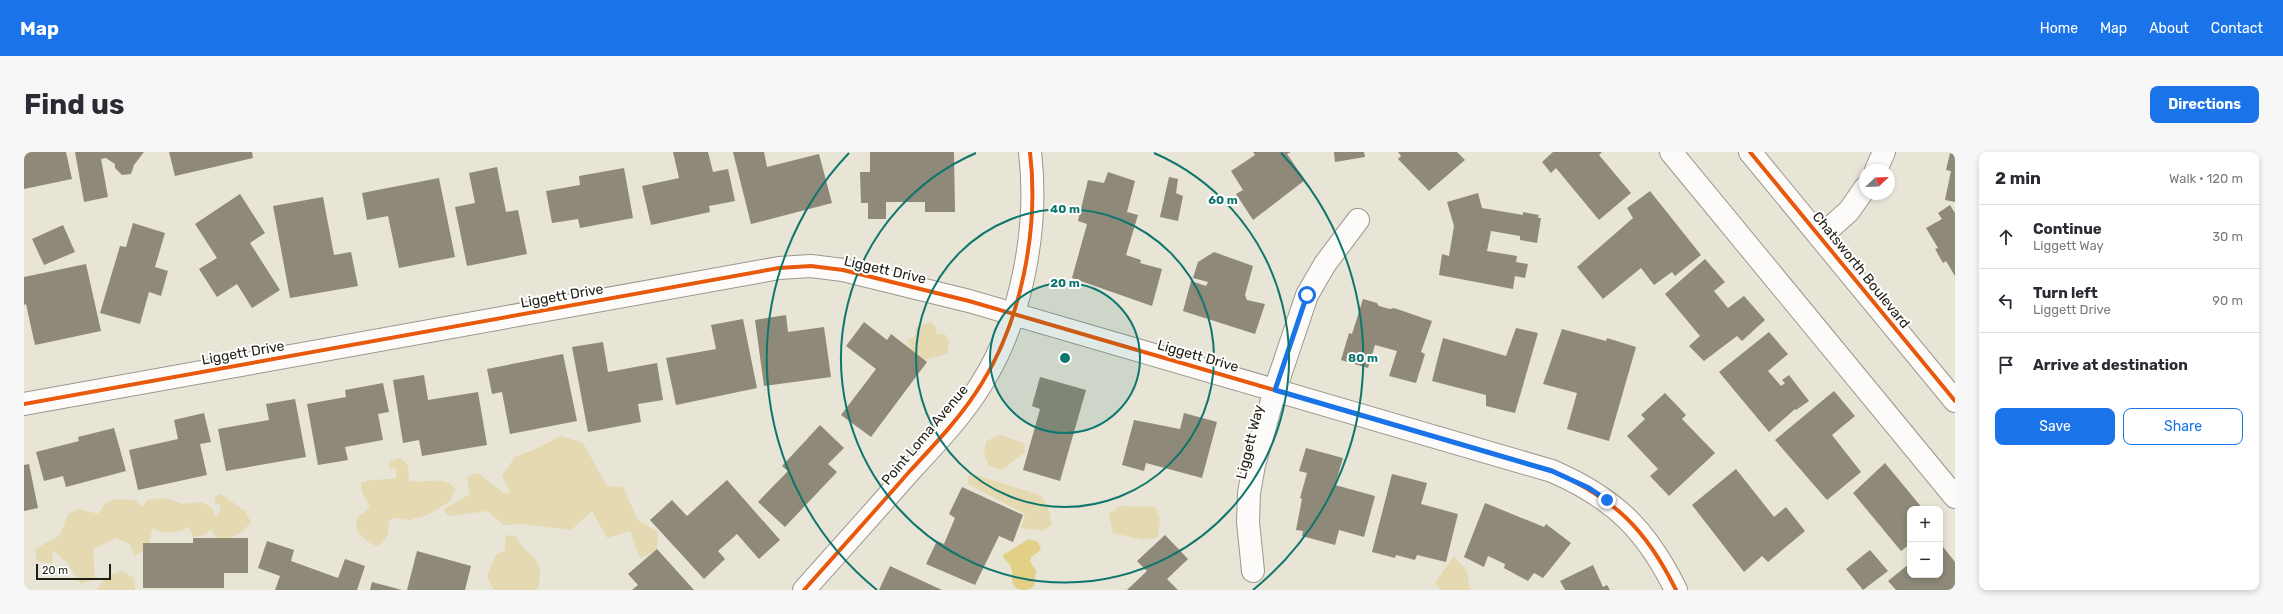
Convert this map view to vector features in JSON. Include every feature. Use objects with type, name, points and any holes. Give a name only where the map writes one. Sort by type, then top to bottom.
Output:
[{"type":"street","name":"Point Loma Avenue","points":[[804,590],[965,407],[989,372],[1013,313],[1024,270],[1031,225],[1030,152]]},
{"type":"street","points":[[1671,152],[1955,497]]},
{"type":"street","name":"Chatsworth Boulevard","points":[[1750,152],[1955,401]]},
{"type":"street","points":[[1879,164],[1884,152]]},
{"type":"street","points":[[1820,237],[1849,211],[1859,197]]},
{"type":"street","name":"Liggett Way","points":[[1253,571],[1248,522],[1250,486],[1254,465],[1275,390],[1307,295],[1325,264],[1358,220]]},
{"type":"street","name":"Liggett Drive","points":[[24,404],[778,268],[811,266],[844,270],[1013,313],[1552,471],[1578,482],[1607,500],[1636,527],[1657,555],[1676,590]]},
{"type":"shaded area","points":[[930,322],[935,326],[937,334],[945,334],[949,342],[947,354],[923,360],[912,352],[907,340],[915,337],[916,327]]},
{"type":"shaded area","points":[[1000,435],[1024,443],[1025,452],[1002,470],[989,466],[984,454],[986,441]]},
{"type":"shaded area","points":[[561,436],[583,443],[607,486],[623,487],[638,520],[658,532],[657,550],[640,558],[630,531],[607,538],[592,511],[571,530],[521,524],[504,525],[487,511],[449,516],[443,510],[470,494],[467,477],[478,473],[505,494],[510,492],[502,475],[516,456],[532,451]]},
{"type":"shaded area","points":[[398,458],[405,462],[408,466],[409,481],[446,482],[456,489],[449,502],[427,515],[410,520],[393,518],[389,521],[387,537],[378,546],[371,544],[357,532],[356,519],[370,507],[362,492],[361,483],[396,478],[396,469],[389,468],[389,462]]},
{"type":"shaded area","points":[[976,475],[1040,495],[1048,507],[1052,525],[1043,531],[1021,528],[1025,514],[969,485],[967,476]]},
{"type":"shaded area","points":[[221,494],[246,512],[251,523],[240,533],[226,540],[217,538],[211,530],[203,536],[193,537],[189,527],[180,531],[170,532],[152,529],[148,549],[134,556],[130,544],[116,538],[93,549],[95,579],[81,584],[67,563],[53,550],[52,564],[37,561],[35,549],[60,535],[68,514],[80,509],[98,514],[105,504],[113,500],[135,500],[142,507],[148,500],[166,498],[182,504],[200,502],[211,507],[216,516],[221,511],[220,505],[215,503],[215,497]]},
{"type":"shaded area","points":[[1120,506],[1155,507],[1160,519],[1158,537],[1144,540],[1113,533],[1109,514]]},
{"type":"shaded area","points":[[508,535],[516,536],[538,564],[540,578],[538,588],[535,590],[494,590],[487,577],[496,555],[505,550],[505,538]]},
{"type":"shaded area","points":[[1029,539],[1038,542],[1041,550],[1031,557],[1030,561],[1036,571],[1034,586],[1023,590],[1018,589],[1013,584],[1010,565],[1003,555]]},
{"type":"shaded area","points":[[1454,556],[1467,571],[1470,590],[1441,590],[1435,583]]},
{"type":"shaded area","points":[[122,571],[134,578],[135,590],[98,590],[101,583],[107,577]]},
{"type":"building","points":[[24,152],[66,152],[72,179],[24,189]]},
{"type":"building","points":[[75,152],[144,152],[134,165],[131,174],[122,175],[115,168],[115,164],[106,158],[101,159],[108,197],[84,202]]},
{"type":"building","points":[[169,152],[252,152],[253,158],[175,176]]},
{"type":"building","points":[[673,152],[708,152],[713,172],[728,169],[735,201],[709,206],[710,212],[651,225],[642,186],[679,178]]},
{"type":"building","points":[[733,152],[764,152],[767,167],[819,154],[832,203],[751,224]]},
{"type":"building","points":[[870,152],[954,152],[955,212],[925,212],[925,202],[886,202],[886,219],[868,219],[868,203],[861,203],[860,172],[870,172]]},
{"type":"building","points":[[1253,152],[1291,152],[1287,154],[1305,180],[1253,220],[1236,194],[1243,190],[1231,171],[1255,155]]},
{"type":"building","points":[[1334,152],[1364,152],[1365,157],[1335,162]]},
{"type":"building","points":[[1398,152],[1457,152],[1465,160],[1429,191],[1398,159],[1401,156]]},
{"type":"building","points":[[1553,152],[1602,152],[1599,155],[1631,193],[1599,220],[1556,168],[1551,173],[1542,162]]},
{"type":"building","points":[[1950,153],[1955,154],[1955,202],[1945,200],[1951,171],[1946,170]]},
{"type":"building","points":[[497,167],[506,212],[518,210],[527,254],[467,266],[455,207],[475,203],[469,173]]},
{"type":"building","points":[[624,168],[633,218],[580,228],[578,219],[552,223],[546,191],[580,185],[579,176]]},
{"type":"building","points":[[1108,172],[1135,181],[1127,212],[1138,215],[1126,255],[1141,260],[1140,263],[1162,269],[1152,306],[1072,278],[1087,224],[1078,221],[1088,180],[1104,183]]},
{"type":"building","points":[[1169,177],[1178,179],[1176,193],[1183,196],[1178,221],[1160,217]]},
{"type":"building","points":[[439,178],[455,257],[399,268],[388,216],[367,220],[362,193]]},
{"type":"building","points":[[1650,191],[1701,255],[1675,276],[1672,272],[1654,285],[1641,268],[1603,299],[1577,267],[1633,218],[1627,208]]},
{"type":"building","points":[[1478,193],[1482,208],[1523,215],[1523,212],[1539,215],[1538,218],[1541,218],[1537,243],[1520,240],[1520,236],[1491,231],[1487,251],[1517,256],[1516,262],[1528,264],[1525,278],[1515,276],[1513,289],[1439,275],[1442,254],[1449,256],[1454,226],[1447,202]]},
{"type":"building","points":[[240,194],[265,233],[250,243],[280,290],[252,308],[237,284],[217,297],[199,269],[217,258],[195,224]]},
{"type":"building","points":[[323,197],[334,255],[351,252],[358,286],[290,298],[273,206]]},
{"type":"building","points":[[1950,205],[1955,213],[1955,276],[1946,261],[1943,263],[1935,249],[1938,248],[1926,228],[1942,219],[1938,213]]},
{"type":"building","points":[[133,223],[165,233],[155,267],[168,271],[161,296],[149,292],[140,324],[100,313],[120,246],[126,247]]},
{"type":"building","points":[[63,225],[75,252],[44,265],[32,239]]},
{"type":"building","points":[[1214,252],[1253,266],[1245,295],[1247,300],[1265,304],[1255,334],[1183,311],[1191,281],[1206,286],[1208,282],[1193,278],[1198,262]]},
{"type":"building","points":[[1705,259],[1725,282],[1714,291],[1728,308],[1744,296],[1765,320],[1742,341],[1737,336],[1704,361],[1689,346],[1700,336],[1665,294]]},
{"type":"building","points":[[86,264],[101,331],[35,345],[26,304],[24,305],[24,277]]},
{"type":"building","points":[[1363,299],[1377,303],[1379,306],[1390,309],[1394,308],[1432,321],[1421,352],[1425,354],[1416,383],[1389,376],[1397,351],[1375,345],[1368,368],[1341,360],[1349,333],[1352,334]]},
{"type":"building","points":[[786,315],[788,332],[824,327],[831,377],[764,386],[755,320]]},
{"type":"building","points":[[743,319],[757,388],[676,405],[666,358],[716,349],[711,325]]},
{"type":"building","points":[[864,322],[887,340],[891,334],[927,362],[871,437],[841,415],[876,369],[846,346]]},
{"type":"building","points":[[1516,328],[1538,333],[1515,413],[1486,406],[1486,395],[1432,381],[1443,338],[1506,356]]},
{"type":"building","points":[[1562,329],[1606,341],[1607,338],[1636,347],[1609,441],[1567,429],[1577,393],[1543,384]]},
{"type":"building","points":[[1769,332],[1788,354],[1768,371],[1781,386],[1785,383],[1782,380],[1789,375],[1809,401],[1796,410],[1795,409],[1769,432],[1719,372]]},
{"type":"building","points":[[603,342],[608,372],[657,363],[663,400],[638,404],[641,422],[588,432],[572,347]]},
{"type":"building","points":[[563,354],[577,421],[510,434],[502,392],[492,394],[487,369]]},
{"type":"building","points":[[424,375],[428,400],[478,392],[487,445],[422,456],[419,440],[403,443],[393,380]]},
{"type":"building","points":[[1040,377],[1086,390],[1060,481],[1023,470],[1040,409],[1032,406]]},
{"type":"building","points":[[383,383],[389,412],[378,414],[383,440],[345,447],[348,460],[318,465],[307,404],[346,397],[345,390]]},
{"type":"building","points":[[1834,391],[1855,416],[1832,435],[1861,472],[1827,500],[1775,440]]},
{"type":"building","points":[[1665,393],[1686,415],[1682,419],[1715,453],[1669,496],[1650,476],[1658,469],[1627,436],[1645,419],[1641,415]]},
{"type":"building","points":[[295,399],[306,457],[226,471],[218,429],[269,420],[266,404]]},
{"type":"building","points":[[204,413],[211,442],[200,444],[207,475],[138,490],[129,450],[178,439],[174,420]]},
{"type":"building","points":[[1184,413],[1217,422],[1202,478],[1146,463],[1144,471],[1122,465],[1134,420],[1180,429]]},
{"type":"building","points":[[820,425],[844,448],[828,464],[837,472],[785,527],[758,502],[788,471],[782,466]]},
{"type":"building","points":[[114,428],[126,471],[66,487],[63,476],[44,481],[36,452],[79,441],[78,437]]},
{"type":"building","points":[[1306,448],[1343,458],[1335,485],[1375,496],[1364,537],[1339,530],[1335,545],[1302,536],[1303,531],[1296,530],[1302,499],[1300,498],[1307,473],[1299,471]]},
{"type":"building","points":[[1885,463],[1921,506],[1907,506],[1907,546],[1901,551],[1853,493]]},
{"type":"building","points":[[29,464],[38,508],[24,511],[24,465]]},
{"type":"building","points":[[1736,469],[1774,517],[1786,507],[1805,531],[1768,562],[1762,556],[1744,572],[1692,505]]},
{"type":"building","points":[[1392,474],[1427,483],[1421,504],[1458,514],[1446,562],[1417,555],[1415,560],[1396,555],[1395,558],[1372,552]]},
{"type":"building","points":[[727,480],[780,540],[759,559],[737,534],[718,551],[725,559],[704,579],[650,520],[672,500],[687,516]]},
{"type":"building","points":[[962,487],[1023,515],[1013,542],[999,536],[975,585],[926,564],[937,541],[944,544],[955,518],[949,514]]},
{"type":"building","points":[[1485,503],[1544,527],[1546,524],[1571,543],[1543,578],[1534,573],[1528,581],[1504,568],[1505,564],[1488,556],[1484,567],[1464,557]]},
{"type":"building","points":[[1165,535],[1188,559],[1167,579],[1178,590],[1127,590],[1147,571],[1137,561]]},
{"type":"building","points":[[193,538],[248,538],[248,573],[224,573],[224,588],[143,588],[143,543],[193,543]]},
{"type":"building","points":[[267,541],[294,550],[291,561],[338,578],[345,559],[365,566],[357,590],[275,590],[280,576],[258,568]]},
{"type":"building","points":[[1943,547],[1955,562],[1955,590],[1896,590],[1888,581],[1907,565],[1907,578],[1943,578]]},
{"type":"building","points":[[657,549],[694,590],[632,590],[638,585],[628,574]]},
{"type":"building","points":[[1870,550],[1888,571],[1863,590],[1846,569]]},
{"type":"building","points":[[417,551],[471,566],[465,590],[407,590]]},
{"type":"building","points":[[1593,565],[1603,587],[1607,585],[1610,590],[1565,590],[1560,581]]},
{"type":"building","points":[[890,566],[942,590],[879,590]]},
{"type":"building","points":[[372,582],[402,590],[370,590]]},
{"type":"cycle path","points":[[804,590],[957,418],[982,383],[996,358],[1008,330],[1017,302],[1024,272],[1032,211],[1030,152]]},
{"type":"cycle path","points":[[1750,152],[1955,401]]},
{"type":"cycle path","points":[[24,404],[779,268],[811,266],[843,270],[969,301],[1552,471],[1593,492],[1611,504],[1626,518],[1653,549],[1676,590]]},
{"type":"route","points":[[1307,295],[1275,390],[1552,471],[1589,488],[1607,500]]}]
